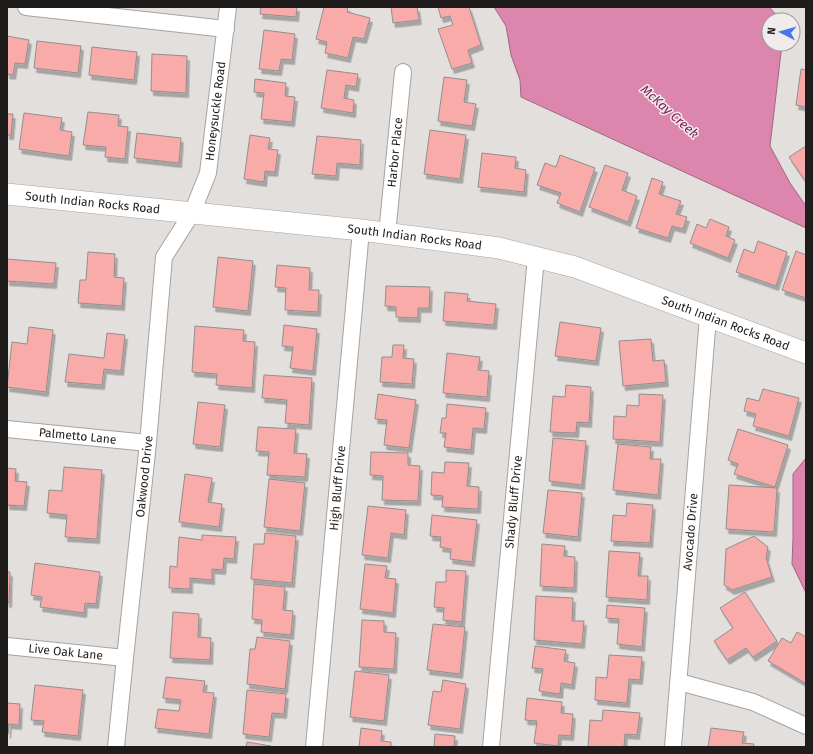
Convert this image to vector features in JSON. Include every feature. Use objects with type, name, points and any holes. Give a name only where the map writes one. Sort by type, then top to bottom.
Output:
[{"type":"street","points":[[26,7],[226,29]]},
{"type":"street","name":"Honeysuckle Road","points":[[192,213],[208,174],[228,7]]},
{"type":"street","name":"Harbor Place","points":[[387,234],[403,72]]},
{"type":"street","name":"South Indian Rocks Road","points":[[7,194],[361,230],[499,248],[575,267],[806,352]]},
{"type":"street","name":"Oakwood Drive","points":[[116,747],[148,443],[164,257],[192,213]]},
{"type":"street","name":"High Bluff Drive","points":[[314,747],[361,230]]},
{"type":"street","name":"Shady Bluff Drive","points":[[491,747],[536,257]]},
{"type":"street","name":"Avocado Drive","points":[[673,747],[708,317]]},
{"type":"street","name":"Palmetto Lane","points":[[7,428],[148,443]]},
{"type":"street","name":"Live Oak Lane","points":[[7,646],[125,658]]},
{"type":"street","points":[[679,682],[752,702],[806,726]]},
{"type":"water","name":"McKay Creek","points":[[494,7],[769,7],[774,12],[761,12],[761,52],[781,52],[770,146],[790,183],[806,206],[806,228],[521,97],[520,80],[511,55],[506,26]]},
{"type":"water","points":[[806,458],[806,593],[792,564],[793,474]]},
{"type":"building","points":[[261,7],[297,7],[296,17],[260,14]]},
{"type":"building","points":[[324,7],[348,7],[347,12],[370,18],[364,39],[353,37],[348,58],[325,53],[327,42],[316,39]]},
{"type":"building","points":[[391,7],[417,7],[419,20],[393,23]]},
{"type":"building","points":[[438,7],[469,7],[481,45],[468,50],[472,63],[452,69],[438,29],[453,25],[450,16],[441,18]]},
{"type":"building","points":[[264,30],[295,34],[292,60],[281,59],[279,71],[259,69]]},
{"type":"building","points":[[7,36],[29,40],[25,64],[15,63],[13,75],[7,74]]},
{"type":"building","points":[[37,41],[81,46],[78,73],[34,68]]},
{"type":"building","points":[[92,47],[137,52],[134,80],[89,75]]},
{"type":"building","points":[[152,54],[187,56],[186,93],[151,91]]},
{"type":"building","points":[[801,69],[806,70],[806,107],[796,105]]},
{"type":"building","points":[[327,70],[358,74],[356,87],[346,85],[344,98],[354,100],[353,113],[321,108]]},
{"type":"building","points":[[444,77],[467,80],[464,102],[476,104],[472,126],[438,121]]},
{"type":"building","points":[[255,79],[286,83],[285,96],[295,97],[292,122],[261,119],[264,93],[254,92]]},
{"type":"building","points":[[88,112],[119,115],[118,126],[128,127],[125,159],[105,157],[106,147],[83,145]]},
{"type":"building","points":[[24,113],[62,118],[60,130],[72,132],[69,156],[19,149]]},
{"type":"building","points":[[7,114],[13,114],[11,135],[7,135]]},
{"type":"building","points":[[430,130],[466,135],[460,179],[424,174]]},
{"type":"building","points":[[137,133],[181,138],[179,163],[134,158]]},
{"type":"building","points":[[250,135],[270,138],[268,149],[278,150],[275,172],[265,171],[264,182],[244,179]]},
{"type":"building","points":[[317,136],[361,140],[360,165],[337,163],[336,176],[312,174]]},
{"type":"building","points":[[806,146],[806,182],[789,157]]},
{"type":"building","points":[[482,153],[516,157],[515,168],[526,170],[524,192],[478,187]]},
{"type":"building","points":[[560,155],[595,168],[580,212],[557,203],[561,193],[537,185],[545,163],[556,167]]},
{"type":"building","points":[[605,165],[628,173],[622,190],[637,196],[628,222],[589,207]]},
{"type":"building","points":[[652,178],[663,182],[659,194],[681,201],[676,214],[687,217],[683,229],[672,226],[668,238],[636,228]]},
{"type":"building","points":[[710,219],[729,227],[726,236],[735,240],[728,258],[690,243],[697,224],[706,228]]},
{"type":"building","points":[[758,241],[787,252],[776,286],[736,272],[744,249],[754,253]]},
{"type":"building","points":[[796,251],[806,255],[806,298],[782,290]]},
{"type":"building","points":[[88,252],[115,254],[114,277],[124,278],[122,306],[78,303],[80,280],[86,280]]},
{"type":"building","points":[[218,257],[253,261],[248,311],[213,307]]},
{"type":"building","points":[[7,259],[56,263],[54,284],[7,281]]},
{"type":"building","points":[[277,265],[310,268],[309,290],[319,290],[318,312],[285,310],[286,288],[275,287]]},
{"type":"building","points":[[386,286],[430,287],[429,308],[418,308],[418,318],[396,317],[396,307],[385,306]]},
{"type":"building","points":[[445,292],[468,294],[467,301],[496,304],[494,325],[443,321]]},
{"type":"building","points":[[560,322],[601,328],[596,361],[555,356]]},
{"type":"building","points":[[284,325],[317,329],[313,371],[290,368],[293,347],[282,346]]},
{"type":"building","points":[[195,326],[244,330],[243,341],[255,342],[252,388],[216,385],[217,374],[192,372]]},
{"type":"building","points":[[29,327],[53,330],[46,392],[7,387],[12,342],[27,344]]},
{"type":"building","points":[[107,333],[125,335],[121,371],[104,369],[102,385],[65,382],[69,354],[104,358]]},
{"type":"building","points":[[651,339],[653,361],[664,360],[666,382],[623,386],[619,341]]},
{"type":"building","points":[[393,345],[404,345],[403,358],[414,359],[412,384],[380,382],[382,357],[392,357]]},
{"type":"building","points":[[447,353],[480,357],[478,370],[489,371],[487,397],[443,393]]},
{"type":"building","points":[[264,375],[312,378],[309,425],[285,423],[287,400],[262,398]]},
{"type":"building","points":[[566,385],[591,387],[589,423],[577,422],[576,433],[550,432],[553,396],[565,397]]},
{"type":"building","points":[[763,389],[799,398],[789,436],[753,426],[756,414],[744,411],[747,398],[759,401]]},
{"type":"building","points":[[378,394],[416,400],[409,448],[384,445],[387,420],[375,419]]},
{"type":"building","points":[[639,394],[663,395],[660,442],[613,439],[614,416],[626,417],[627,405],[639,406]]},
{"type":"building","points":[[198,402],[225,405],[220,447],[193,444]]},
{"type":"building","points":[[447,404],[486,408],[484,429],[473,428],[471,450],[444,447],[446,433],[440,433],[442,418],[446,418]]},
{"type":"building","points":[[258,427],[296,429],[294,453],[307,454],[305,477],[267,475],[269,452],[256,451]]},
{"type":"building","points":[[738,429],[788,445],[775,487],[734,474],[738,464],[728,460]]},
{"type":"building","points":[[553,438],[586,441],[582,485],[549,481]]},
{"type":"building","points":[[618,444],[651,447],[650,459],[661,459],[658,495],[613,490]]},
{"type":"building","points":[[371,452],[408,453],[408,465],[420,466],[418,501],[382,500],[383,476],[370,475]]},
{"type":"building","points":[[445,462],[469,463],[467,486],[479,487],[478,509],[442,507],[443,496],[431,495],[432,472],[444,473]]},
{"type":"building","points":[[64,467],[102,470],[97,539],[65,537],[67,515],[47,513],[49,490],[62,491]]},
{"type":"building","points":[[7,468],[16,469],[15,481],[27,482],[24,506],[7,505]]},
{"type":"building","points":[[185,474],[212,478],[208,502],[222,504],[219,527],[179,522]]},
{"type":"building","points":[[269,479],[305,483],[300,531],[264,527]]},
{"type":"building","points":[[729,485],[777,488],[774,532],[726,529]]},
{"type":"building","points":[[548,490],[582,493],[578,537],[543,533]]},
{"type":"building","points":[[627,503],[653,505],[650,543],[611,541],[613,515],[626,516]]},
{"type":"building","points":[[368,506],[406,510],[404,535],[391,533],[388,558],[362,555]]},
{"type":"building","points":[[432,515],[477,520],[472,562],[450,559],[451,549],[440,547],[441,537],[430,536]]},
{"type":"building","points":[[265,533],[296,536],[292,583],[251,579],[254,544],[264,544]]},
{"type":"building","points":[[202,535],[236,537],[234,559],[224,558],[223,570],[212,569],[212,580],[190,578],[190,589],[169,588],[170,566],[177,567],[179,537],[202,540]]},
{"type":"building","points":[[754,536],[768,547],[766,558],[772,577],[732,590],[724,585],[726,549]]},
{"type":"building","points":[[542,544],[565,546],[564,556],[575,557],[574,588],[540,586]]},
{"type":"building","points":[[609,551],[640,553],[638,576],[648,576],[647,600],[606,597]]},
{"type":"building","points":[[35,563],[100,572],[96,604],[85,603],[84,613],[40,607],[42,597],[31,595]]},
{"type":"building","points":[[365,564],[387,566],[385,578],[396,579],[393,613],[360,609]]},
{"type":"building","points":[[446,570],[466,571],[462,622],[443,620],[444,608],[434,607],[436,582],[446,582]]},
{"type":"building","points":[[7,572],[10,572],[9,603],[7,603]]},
{"type":"building","points":[[254,584],[285,587],[283,610],[293,611],[291,635],[261,632],[262,620],[252,619]]},
{"type":"building","points":[[745,592],[777,641],[753,657],[746,648],[727,660],[714,641],[733,628],[720,608]]},
{"type":"building","points":[[536,596],[573,598],[572,621],[584,621],[582,644],[534,640]]},
{"type":"building","points":[[607,605],[645,608],[642,647],[617,644],[619,619],[606,618]]},
{"type":"building","points":[[173,612],[199,614],[198,637],[211,638],[210,660],[170,658]]},
{"type":"building","points":[[362,620],[384,621],[384,632],[396,633],[394,669],[359,667]]},
{"type":"building","points":[[433,624],[465,627],[460,674],[427,670]]},
{"type":"building","points":[[797,632],[806,637],[805,683],[768,661],[782,638],[791,643]]},
{"type":"building","points":[[257,637],[290,641],[285,689],[247,684],[250,649],[255,649]]},
{"type":"building","points":[[535,646],[566,650],[564,661],[575,663],[572,685],[561,683],[560,694],[539,691],[543,669],[532,668]]},
{"type":"building","points":[[609,655],[642,657],[640,680],[629,679],[627,703],[595,700],[596,677],[607,678]]},
{"type":"building","points":[[355,671],[389,675],[384,721],[350,717]]},
{"type":"building","points":[[166,677],[205,681],[203,692],[214,693],[209,734],[155,728],[158,709],[179,711],[181,700],[163,698]]},
{"type":"building","points":[[443,680],[466,684],[460,729],[428,725],[433,691],[441,692]]},
{"type":"building","points":[[35,685],[83,690],[78,736],[42,732],[44,721],[31,720]]},
{"type":"building","points":[[247,690],[286,694],[284,714],[272,713],[269,737],[243,734]]},
{"type":"building","points":[[527,698],[562,702],[561,713],[573,714],[571,736],[559,735],[558,746],[534,743],[537,721],[525,720]]},
{"type":"building","points":[[7,703],[20,704],[19,725],[9,724],[8,734]]},
{"type":"building","points":[[603,710],[640,713],[637,735],[625,734],[624,747],[588,747],[590,720],[602,721]]},
{"type":"building","points":[[361,728],[382,731],[381,741],[391,742],[391,747],[359,747]]},
{"type":"building","points":[[711,728],[744,732],[742,743],[754,744],[753,747],[708,747]]},
{"type":"building","points":[[435,734],[455,736],[454,747],[434,747]]},
{"type":"building","points":[[247,742],[271,746],[271,747],[246,747]]}]
